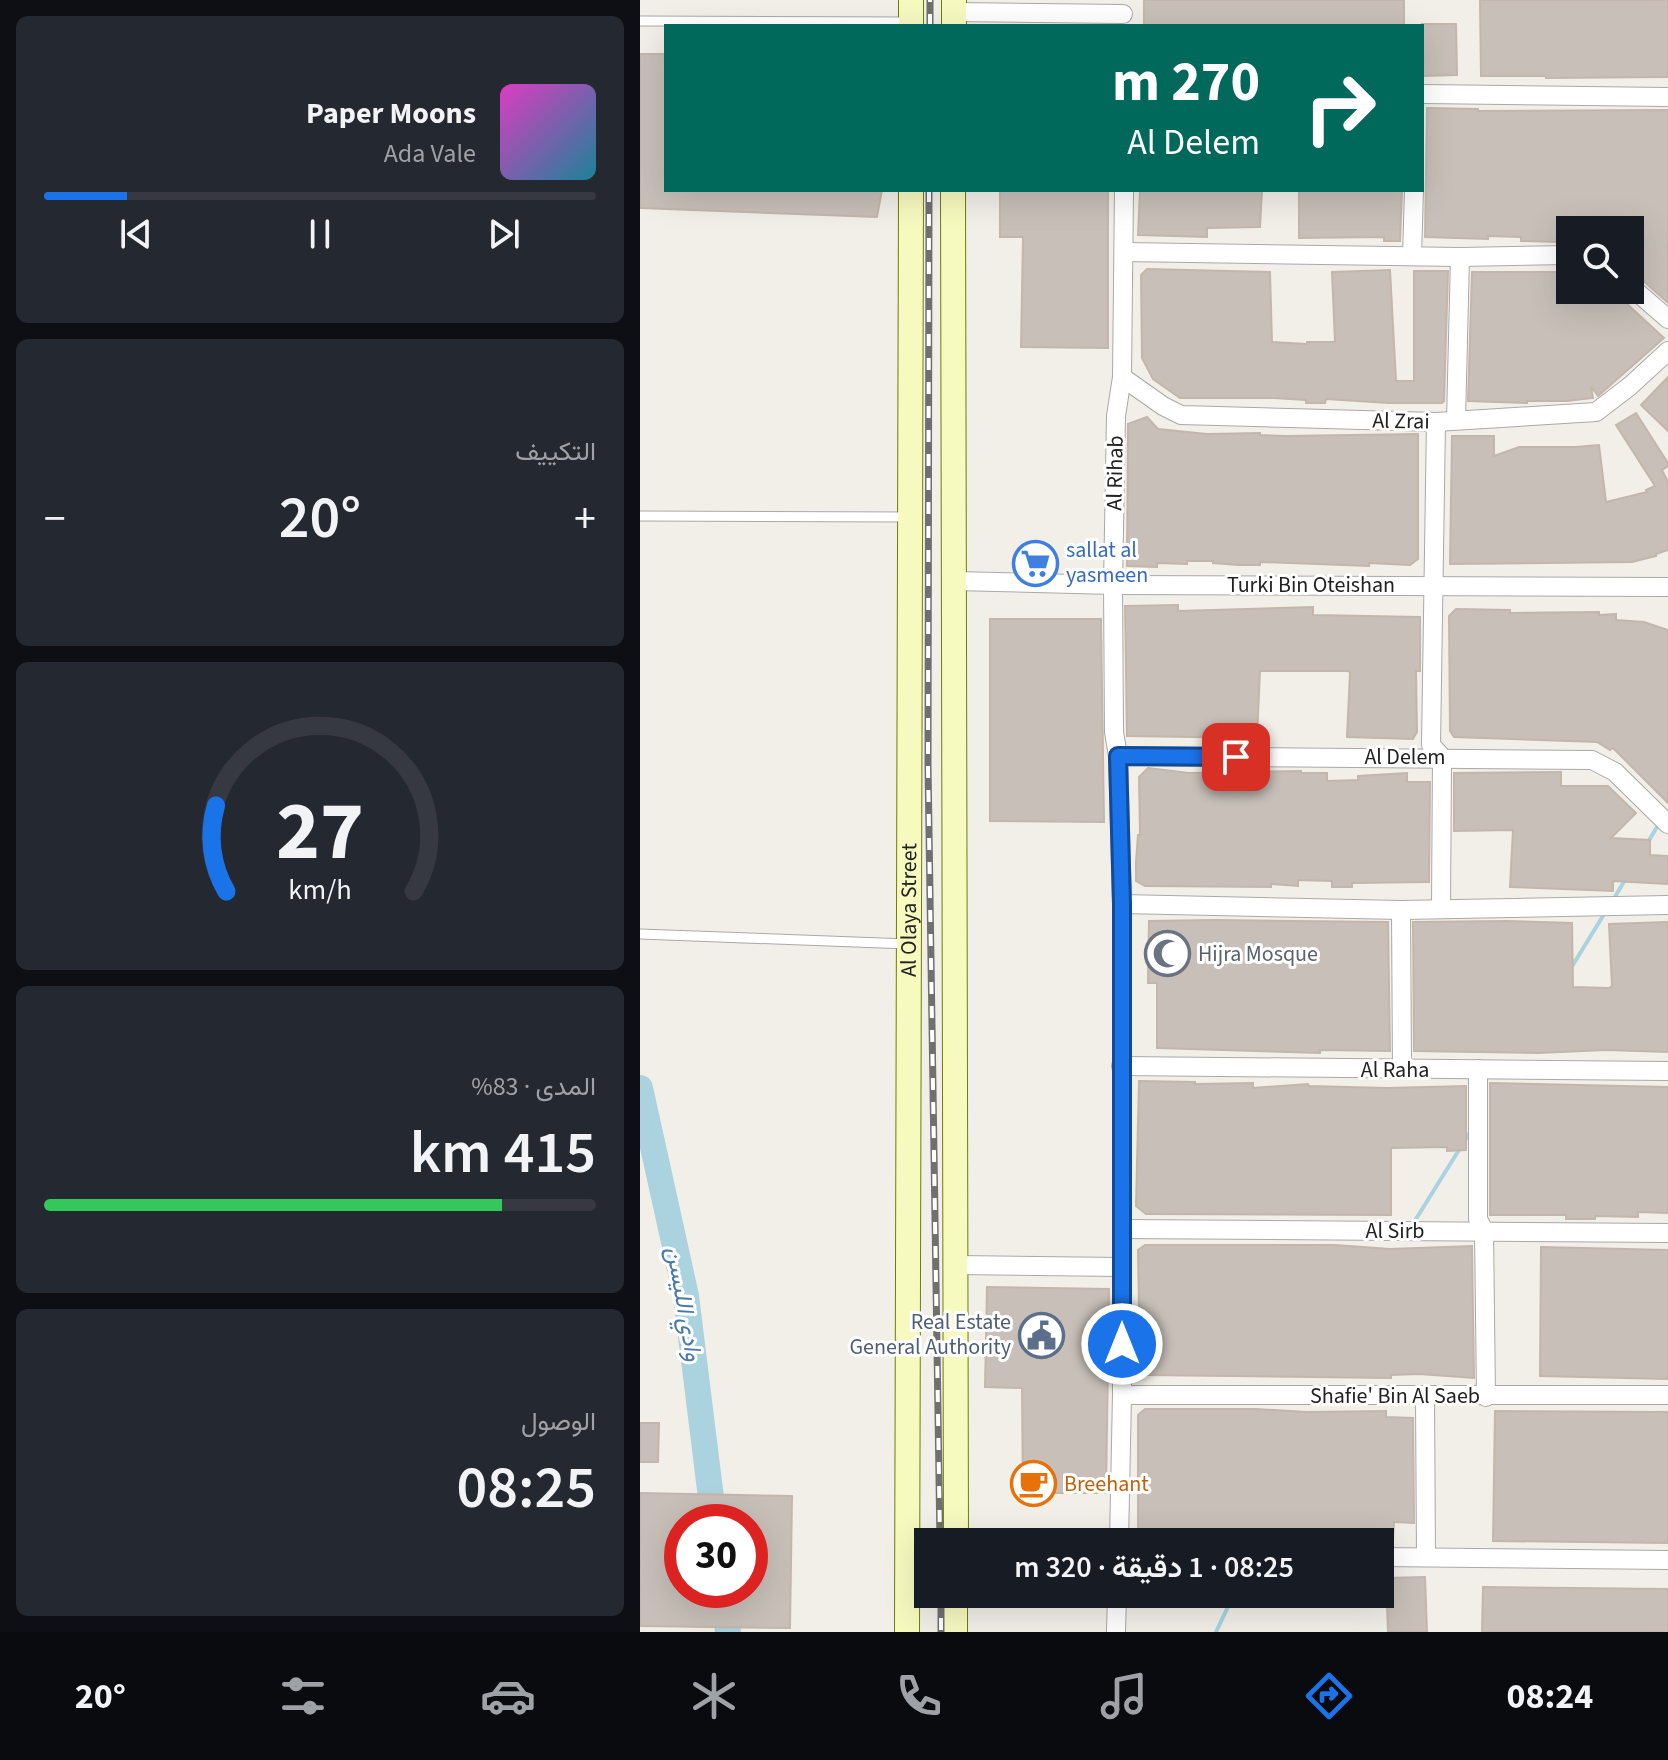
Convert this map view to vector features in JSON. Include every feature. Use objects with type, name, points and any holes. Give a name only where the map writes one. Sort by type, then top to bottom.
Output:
[{"type":"main road","name":"Al Olaya Street","points":[[907,1632],[911,192]]},
{"type":"main road","name":"Al Olaya Street","points":[[953,192],[956,1528]]},
{"type":"main road","points":[[955,1608],[955,1632]]},
{"type":"street","points":[[954,13],[1123,13]]},
{"type":"street","points":[[1424,94],[1668,97]]},
{"type":"street","name":"Al Rihab","points":[[1122,1395],[1122,904],[1118,756],[1114,732],[1113,585],[1116,416],[1122,377],[1124,192]]},
{"type":"street","points":[[1412,256],[1414,192]]},
{"type":"street","points":[[1124,252],[1460,257],[1556,255]]},
{"type":"street","points":[[1456,420],[1460,257]]},
{"type":"street","points":[[1644,298],[1668,319]]},
{"type":"street","name":"Al Zrai","points":[[1122,377],[1181,415],[1436,422],[1596,412],[1668,351]]},
{"type":"street","points":[[1436,422],[1431,745],[1442,757],[1441,909]]},
{"type":"street","name":"Turki Bin Oteishan","points":[[954,581],[1113,585],[1668,587]]},
{"type":"street","name":"Al Delem","points":[[1118,756],[1592,760],[1615,772],[1668,824]]},
{"type":"street","points":[[1122,904],[1401,910],[1668,905]]},
{"type":"street","points":[[1401,910],[1402,1070]]},
{"type":"street","name":"Al Raha","points":[[1121,1066],[1668,1071]]},
{"type":"street","points":[[1478,1069],[1478,1219],[1484,1231],[1486,1397]]},
{"type":"street","name":"Al Sirb","points":[[1122,1229],[1668,1233]]},
{"type":"street","points":[[956,1265],[1121,1267]]},
{"type":"street","points":[[1119,1528],[1122,1395]]},
{"type":"street","name":"Shafie' Bin Al Saeb","points":[[1122,1395],[1668,1395]]},
{"type":"street","points":[[1425,1397],[1426,1557]]},
{"type":"street","points":[[1394,1557],[1668,1560]]},
{"type":"street","points":[[1116,1632],[1117,1608]]},
{"type":"lane","points":[[640,21],[911,16]]},
{"type":"lane","points":[[640,516],[912,517]]},
{"type":"lane","points":[[640,934],[909,944]]},
{"type":"building","points":[[1144,0],[1404,0],[1404,24],[1144,24]]},
{"type":"building","points":[[1480,0],[1668,0],[1668,77],[1481,76]]},
{"type":"building","points":[[1424,24],[1456,24],[1457,75],[1424,76]]},
{"type":"building","points":[[640,54],[664,54],[664,192],[882,192],[877,217],[640,208]]},
{"type":"building","points":[[1427,108],[1478,111],[1668,110],[1668,303],[1644,282],[1644,216],[1556,216],[1556,242],[1521,241],[1521,237],[1425,237]]},
{"type":"building","points":[[1000,192],[1108,192],[1108,348],[1021,347],[1023,237],[1000,237]]},
{"type":"building","points":[[1140,192],[1262,192],[1260,227],[1207,228],[1207,237],[1138,235]]},
{"type":"building","points":[[1299,192],[1402,192],[1400,241],[1384,241],[1384,237],[1299,238]]},
{"type":"building","points":[[1147,269],[1270,272],[1272,342],[1307,344],[1335,342],[1332,272],[1390,270],[1396,381],[1414,381],[1414,271],[1448,271],[1444,401],[1388,403],[1326,399],[1325,403],[1306,403],[1306,400],[1274,398],[1180,398],[1153,379],[1142,358],[1141,275]]},
{"type":"building","points":[[1472,272],[1556,272],[1556,304],[1627,304],[1664,338],[1598,396],[1591,386],[1593,398],[1527,403],[1468,401]]},
{"type":"building","points":[[1668,377],[1668,431],[1641,405]]},
{"type":"building","points":[[1636,413],[1668,463],[1662,470],[1668,482],[1668,550],[1632,562],[1450,564],[1452,436],[1494,436],[1494,456],[1519,447],[1599,445],[1606,502],[1647,492],[1655,486],[1616,425]]},
{"type":"building","points":[[1147,417],[1158,429],[1207,434],[1418,434],[1418,559],[1410,565],[1369,563],[1369,566],[1260,562],[1260,565],[1238,565],[1187,561],[1187,564],[1157,563],[1157,567],[1127,566],[1128,424]]},
{"type":"building","points":[[1178,605],[1178,611],[1313,607],[1313,615],[1420,617],[1420,671],[1416,671],[1417,732],[1413,739],[1347,737],[1348,671],[1260,671],[1257,738],[1127,736],[1125,606]]},
{"type":"building","points":[[1456,609],[1510,610],[1510,613],[1599,612],[1599,615],[1616,614],[1616,620],[1644,622],[1668,630],[1668,803],[1613,748],[1610,750],[1597,742],[1454,737],[1450,731],[1449,616]]},
{"type":"building","points":[[990,619],[1101,619],[1104,822],[990,821]]},
{"type":"building","points":[[1148,768],[1189,773],[1301,771],[1327,773],[1327,781],[1407,773],[1407,782],[1430,782],[1429,882],[1352,883],[1352,887],[1332,887],[1332,881],[1298,880],[1298,886],[1145,886],[1136,881],[1136,862],[1140,835],[1139,777]]},
{"type":"building","points":[[1561,772],[1561,786],[1608,786],[1636,813],[1611,838],[1650,840],[1650,855],[1668,856],[1668,884],[1613,881],[1613,891],[1510,887],[1513,830],[1454,831],[1454,773]]},
{"type":"building","points":[[1149,921],[1388,922],[1390,1051],[1320,1050],[1320,1053],[1157,1048],[1157,983],[1148,983]]},
{"type":"building","points":[[1413,922],[1572,923],[1573,987],[1609,988],[1612,986],[1609,924],[1668,922],[1668,1052],[1414,1051]]},
{"type":"building","points":[[1139,1081],[1253,1083],[1253,1088],[1308,1084],[1387,1088],[1466,1086],[1466,1150],[1447,1151],[1447,1147],[1391,1148],[1391,1215],[1146,1214],[1136,1206]]},
{"type":"building","points":[[1490,1083],[1668,1087],[1668,1213],[1638,1212],[1638,1217],[1595,1216],[1595,1219],[1566,1219],[1566,1215],[1490,1215]]},
{"type":"building","points":[[1145,1245],[1335,1245],[1390,1249],[1472,1246],[1474,1378],[1419,1374],[1391,1375],[1391,1378],[1145,1375],[1140,1370],[1138,1250]]},
{"type":"building","points":[[1541,1247],[1668,1250],[1668,1379],[1540,1376]]},
{"type":"building","points":[[987,1287],[1109,1289],[1106,1493],[1023,1493],[1022,1388],[985,1387]]},
{"type":"building","points":[[1145,1409],[1256,1409],[1386,1411],[1386,1417],[1413,1418],[1414,1523],[1394,1522],[1394,1528],[1138,1528],[1138,1415]]},
{"type":"building","points":[[1495,1411],[1668,1412],[1668,1543],[1493,1541]]},
{"type":"building","points":[[640,1423],[659,1423],[658,1462],[640,1462]]},
{"type":"building","points":[[640,1493],[792,1496],[790,1628],[640,1626]]},
{"type":"building","points":[[1425,1577],[1427,1632],[1388,1632],[1387,1608],[1394,1608],[1394,1578]]},
{"type":"building","points":[[1483,1587],[1668,1589],[1668,1632],[1482,1632]]},
{"type":"waterway","points":[[1648,842],[1660,822]]},
{"type":"waterway","points":[[1613,900],[1625,880]]},
{"type":"waterway","points":[[1571,968],[1606,911]]},
{"type":"waterway","name":"وادي الليسن","points":[[640,1088],[686,1296],[712,1504]]},
{"type":"waterway","points":[[1411,1227],[1472,1129]]},
{"type":"waterway","name":"وادي الليسن","points":[[725,1608],[728,1632]]},
{"type":"waterway","points":[[1216,1632],[1227,1608]]},
{"type":"railway","points":[[930,0],[930,24]]},
{"type":"railway","points":[[929,192],[928,766],[940,1528]]},
{"type":"railway","points":[[941,1608],[941,1632]]},
{"type":"place","name":"sallat al yasmeen","points":[[1035,563]]},
{"type":"place","name":"Hijra Mosque","points":[[1167,954]]},
{"type":"place","name":"Real Estate General Authority","points":[[1042,1335]]},
{"type":"place","name":"Breehant","points":[[1033,1484]]},
{"type":"route","points":[[1122,1344],[1122,904],[1118,756],[1236,757]]}]
